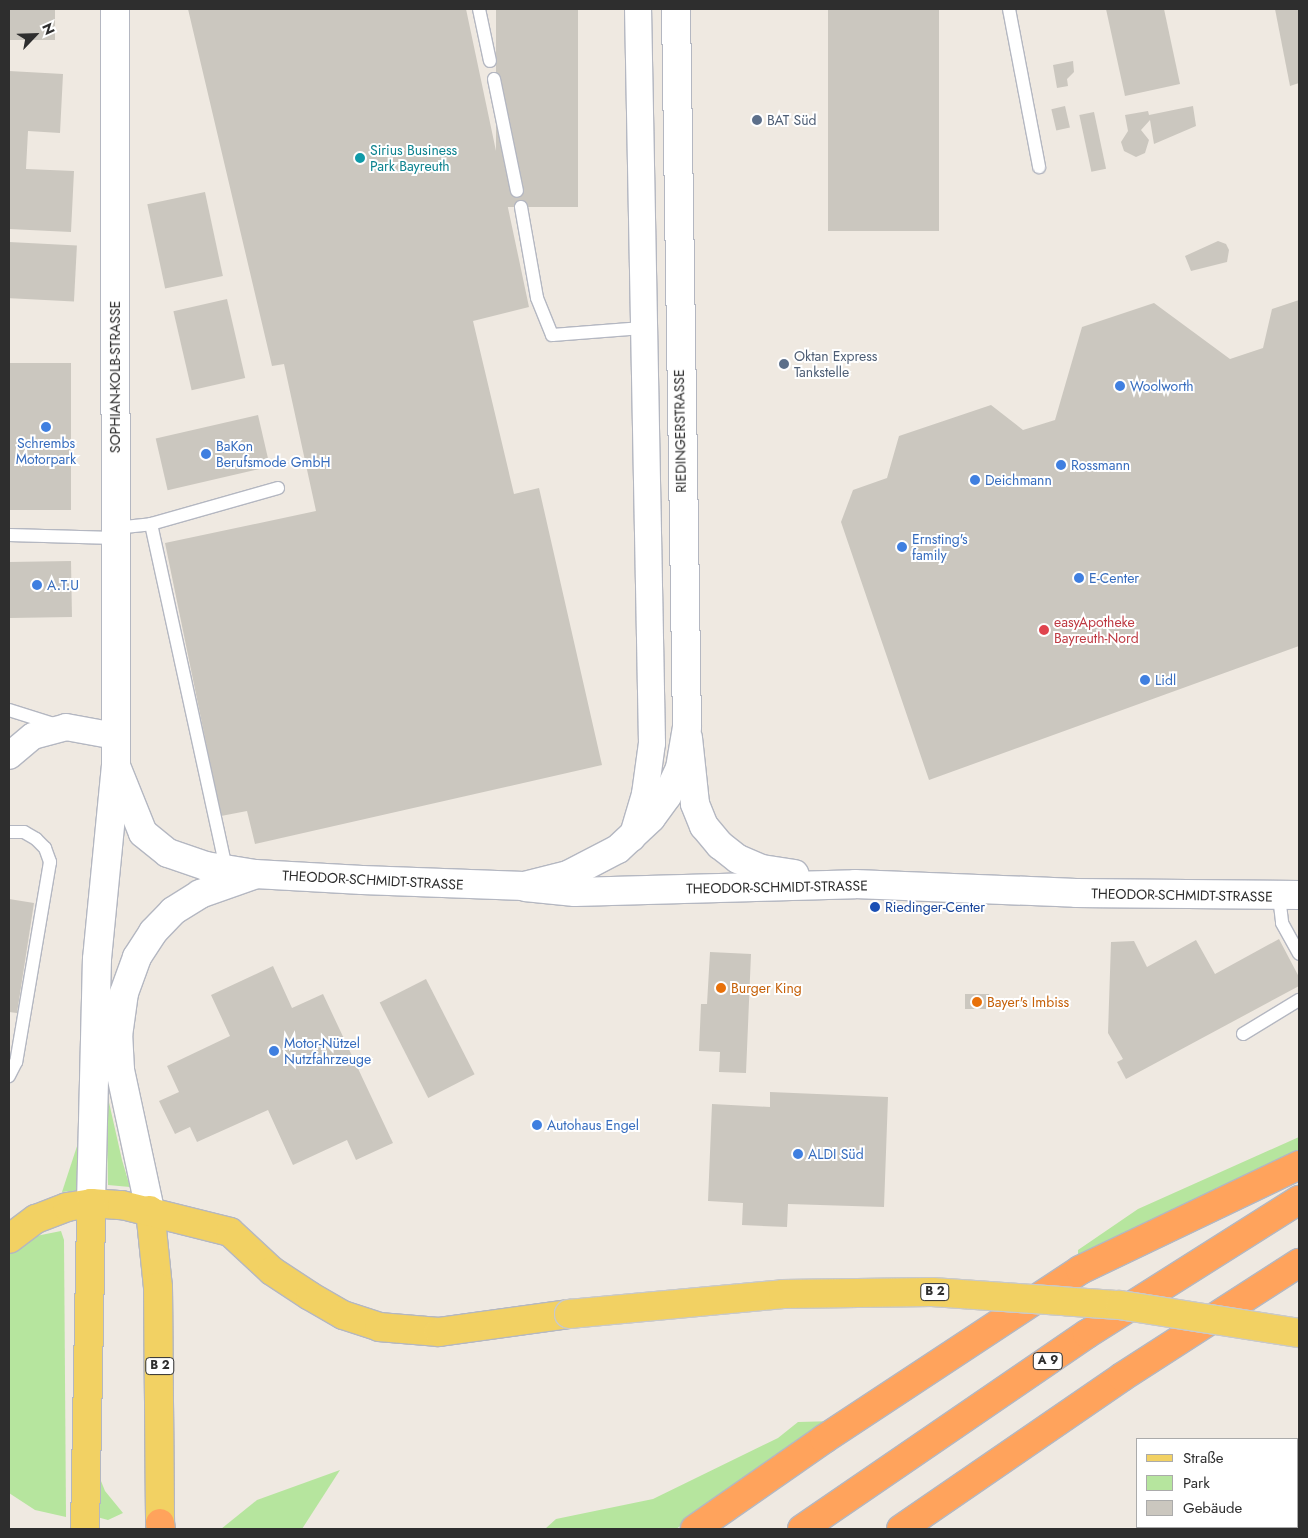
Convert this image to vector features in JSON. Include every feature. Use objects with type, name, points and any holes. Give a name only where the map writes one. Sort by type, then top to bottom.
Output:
[{"type":"highway","points":[[695,1529],[824,1439],[1080,1270],[1299,1165]]},
{"type":"highway","name":"A 9","points":[[802,1529],[1087,1334],[1299,1200]]},
{"type":"highway","points":[[901,1529],[1130,1372],[1299,1264]]},
{"type":"main road","name":"RIEDINGERSTRASSE","points":[[524,886],[568,875],[618,849],[632,838],[667,796],[680,768],[687,727],[676,9]]},
{"type":"main road","name":"SOPHIAN-KOLB-STRASSE","points":[[115,12],[116,766]]},
{"type":"main road","points":[[687,727],[695,804],[704,826],[720,845],[738,859],[762,869],[855,884]]},
{"type":"main road","points":[[85,1529],[97,959],[116,766]]},
{"type":"main road","name":"THEODOR-SCHMIDT-STRASSE","points":[[116,766],[135,819],[152,843],[178,858],[255,874],[524,886],[575,892],[855,884],[1076,893],[1289,896]]},
{"type":"main road","points":[[150,1210],[120,1070],[118,1036],[124,993],[137,957],[153,932],[173,911],[200,894],[255,874]]},
{"type":"main road","name":"B 2","points":[[9,1239],[36,1219],[67,1207],[91,1203],[150,1210],[230,1232],[272,1271],[344,1316],[379,1326],[439,1332],[569,1314],[783,1294],[932,1292],[1120,1304],[1299,1333]]},
{"type":"main road","name":"B 2","points":[[150,1210],[158,1287],[161,1526]]},
{"type":"street","points":[[632,838],[645,794],[652,743],[638,9]]},
{"type":"street","points":[[9,756],[33,736],[66,728],[115,736]]},
{"type":"lane","points":[[479,9],[490,61]]},
{"type":"lane","points":[[1009,9],[1039,167]]},
{"type":"lane","points":[[494,79],[517,190]]},
{"type":"lane","points":[[520,207],[537,298],[552,335],[643,328]]},
{"type":"lane","points":[[9,535],[115,533],[278,488]]},
{"type":"lane","points":[[151,524],[226,869]]},
{"type":"lane","points":[[9,710],[66,728]]},
{"type":"lane","points":[[9,832],[24,832],[36,839],[49,855],[50,862],[16,1062],[9,1076]]},
{"type":"lane","points":[[1289,896],[1282,923],[1299,954]]},
{"type":"lane","points":[[1243,1034],[1299,1000]]},
{"type":"green space","points":[[106,1089],[122,1160],[130,1187],[108,1185]]},
{"type":"green space","points":[[80,1137],[81,1190],[62,1192]]},
{"type":"green space","points":[[1299,1137],[1299,1152],[1139,1226],[1078,1259],[1078,1250],[1138,1209]]},
{"type":"green space","points":[[61,1231],[64,1240],[66,1517],[35,1510],[9,1493],[9,1253],[36,1236]]},
{"type":"green space","points":[[836,1421],[676,1529],[545,1529],[556,1519],[653,1499],[778,1438],[798,1422]]},
{"type":"green space","points":[[95,1466],[105,1491],[123,1513],[108,1520],[97,1517]]},
{"type":"green space","points":[[340,1470],[302,1529],[221,1529],[257,1500]]},
{"type":"building","points":[[9,9],[55,9],[55,40],[9,40]]},
{"type":"building","points":[[188,9],[466,9],[529,307],[473,321],[514,494],[539,488],[602,765],[255,844],[247,811],[221,816],[165,543],[316,511],[284,364],[272,366]]},
{"type":"building","points":[[496,9],[578,9],[578,207],[496,207]]},
{"type":"building","points":[[828,9],[939,9],[939,231],[828,231]]},
{"type":"building","points":[[1106,9],[1164,9],[1180,84],[1125,96]]},
{"type":"building","points":[[1275,9],[1299,9],[1299,83],[1290,86]]},
{"type":"building","points":[[1073,61],[1074,72],[1067,79],[1068,86],[1057,88],[1053,65]]},
{"type":"building","points":[[9,71],[63,74],[60,133],[28,131],[26,169],[74,171],[71,232],[9,229]]},
{"type":"building","points":[[1065,106],[1070,127],[1056,131],[1051,109]]},
{"type":"building","points":[[1193,106],[1196,126],[1154,144],[1150,120],[1141,130],[1149,140],[1145,153],[1136,157],[1124,151],[1121,142],[1128,131],[1125,115],[1148,111],[1149,115]]},
{"type":"building","points":[[1094,112],[1106,169],[1091,172],[1079,115]]},
{"type":"building","points":[[205,192],[223,276],[165,288],[147,204]]},
{"type":"building","points":[[1218,241],[1226,244],[1229,250],[1227,262],[1191,271],[1185,256]]},
{"type":"building","points":[[9,242],[77,246],[74,301],[9,298]]},
{"type":"building","points":[[227,299],[245,378],[192,390],[173,311]]},
{"type":"building","name":"E-Center","points":[[1299,300],[1299,646],[929,780],[841,522],[853,490],[887,478],[899,436],[991,405],[1023,430],[1055,420],[1082,327],[1154,303],[1230,359],[1263,348],[1272,309]]},
{"type":"building","points":[[9,363],[71,363],[71,510],[9,510]]},
{"type":"building","points":[[258,415],[270,467],[168,490],[156,439]]},
{"type":"building","points":[[71,561],[72,617],[10,618],[9,562]]},
{"type":"building","points":[[9,899],[34,903],[17,1013],[9,1012]]},
{"type":"building","points":[[1279,939],[1299,977],[1299,986],[1126,1079],[1117,1062],[1123,1059],[1108,1033],[1111,942],[1134,941],[1147,967],[1196,940],[1215,974]]},
{"type":"building","points":[[710,952],[751,954],[746,1073],[719,1072],[720,1052],[699,1051],[701,1004],[707,1004]]},
{"type":"building","name":"Motor-Nützel Nutzfahrzeuge","points":[[273,966],[292,1008],[323,994],[393,1143],[356,1160],[347,1140],[293,1165],[268,1110],[197,1142],[190,1127],[175,1134],[159,1101],[179,1092],[167,1066],[230,1036],[211,995]]},
{"type":"building","points":[[426,979],[475,1074],[428,1098],[380,1003]]},
{"type":"building","name":"Bayer's Imbiss","points":[[965,994],[989,994],[989,1009],[965,1009]]},
{"type":"building","name":"ALDI Süd","points":[[770,1092],[888,1097],[884,1207],[788,1204],[787,1227],[742,1225],[743,1203],[708,1201],[712,1104],[770,1107]]},
{"type":"place","name":"BAT Süd","points":[[757,120]]},
{"type":"place","name":"Sirius Business Park Bayreuth","points":[[360,158]]},
{"type":"place","name":"Oktan Express Tankstelle","points":[[784,364]]},
{"type":"place","name":"Woolworth","points":[[1120,386]]},
{"type":"place","name":"Schrembs Motorpark","points":[[46,427]]},
{"type":"place","name":"BaKon Berufsmode GmbH","points":[[206,454]]},
{"type":"place","name":"Rossmann","points":[[1061,465]]},
{"type":"place","name":"Deichmann","points":[[975,480]]},
{"type":"place","name":"Ernsting's family","points":[[902,547]]},
{"type":"place","name":"E-Center","points":[[1079,578]]},
{"type":"place","name":"A.T.U","points":[[37,585]]},
{"type":"place","name":"easyApotheke Bayreuth-Nord","points":[[1044,630]]},
{"type":"place","name":"Lidl","points":[[1145,680]]},
{"type":"place","name":"Riedinger-Center","points":[[875,907]]},
{"type":"place","name":"Burger King","points":[[721,988]]},
{"type":"place","name":"Bayer's Imbiss","points":[[977,1002]]},
{"type":"place","name":"Motor-Nützel Nutzfahrzeuge","points":[[274,1051]]},
{"type":"place","name":"Autohaus Engel","points":[[537,1125]]},
{"type":"place","name":"ALDI Süd","points":[[798,1154]]}]
